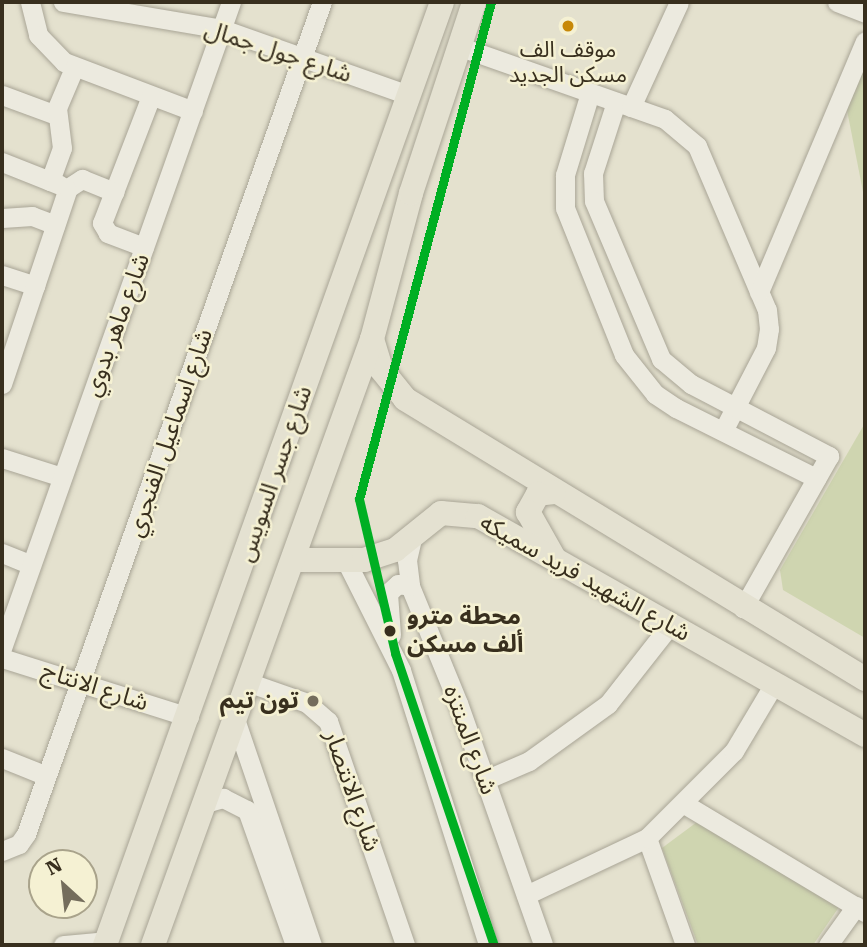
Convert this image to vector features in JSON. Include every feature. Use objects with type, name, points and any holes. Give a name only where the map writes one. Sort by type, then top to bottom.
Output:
[{"type":"main road","name":"شارع جسر السويس","points":[[106,943],[189,717],[442,2]]},
{"type":"main road","name":"شارع جسر السويس","points":[[153,945],[296,560],[372,339],[411,193],[474,2]]},
{"type":"main road","points":[[372,339],[381,369],[405,399],[743,608],[865,679]]},
{"type":"main road","points":[[554,492],[538,494],[528,512],[554,558]]},
{"type":"main road","name":"شارع الشهيد فريد سميكه","points":[[296,560],[347,563],[395,550],[433,516],[457,512],[489,521],[865,735]]},
{"type":"street","points":[[30,2],[38,35],[74,68],[193,111]]},
{"type":"street","name":"شارع جول جمال","points":[[63,2],[118,6],[222,29],[408,95]]},
{"type":"street","name":"شارع ماهر بدوي","points":[[2,648],[232,2]]},
{"type":"street","name":"شارع اسماعيل الفنجري","points":[[2,850],[23,840],[82,683],[322,2]]},
{"type":"street","points":[[679,2],[623,105],[593,173],[598,215],[661,359],[674,374],[829,456],[743,608]]},
{"type":"street","points":[[837,2],[865,13]]},
{"type":"street","points":[[759,292],[865,41]]},
{"type":"street","points":[[458,46],[678,126],[697,146],[767,310],[766,348],[723,432]]},
{"type":"street","points":[[2,384],[55,225],[62,148],[56,115],[74,68]]},
{"type":"street","points":[[590,93],[565,175],[570,223],[638,376],[676,408],[816,478]]},
{"type":"street","points":[[2,95],[56,115]]},
{"type":"street","points":[[144,247],[103,229],[114,192],[151,96]]},
{"type":"street","points":[[2,162],[59,184],[82,179],[114,192]]},
{"type":"street","points":[[4,223],[33,216],[55,225]]},
{"type":"street","points":[[2,275],[35,286]]},
{"type":"street","points":[[2,458],[62,477]]},
{"type":"street","name":"شارع المنتزه","points":[[413,534],[407,560],[410,586],[485,780],[543,945]]},
{"type":"street","points":[[2,553],[32,565]]},
{"type":"street","name":"شارع المنتزه","points":[[347,563],[392,650],[488,945]]},
{"type":"street","points":[[392,650],[388,593],[398,584],[410,586]]},
{"type":"street","points":[[485,780],[550,748],[608,704],[670,625]]},
{"type":"street","name":"شارع الانتاج","points":[[2,657],[189,717]]},
{"type":"street","name":"شارع الانتصار","points":[[250,683],[307,703],[328,721],[405,945]]},
{"type":"street","points":[[526,895],[647,838],[686,805],[734,751],[774,684]]},
{"type":"street","points":[[235,719],[312,945]]},
{"type":"street","points":[[2,758],[47,776]]},
{"type":"street","points":[[261,795],[252,798],[247,810],[295,945]]},
{"type":"street","points":[[205,803],[223,798],[247,810]]},
{"type":"street","points":[[686,805],[861,909],[828,945]]},
{"type":"street","points":[[647,838],[685,945]]},
{"type":"street","points":[[63,945],[106,943]]},
{"type":"green space","points":[[865,52],[865,202],[845,100]]},
{"type":"green space","points":[[865,423],[865,638],[783,590],[780,570]]},
{"type":"green space","points":[[697,822],[839,907],[813,945],[698,945],[662,848]]},
{"type":"transit line","points":[[491,2],[359,499],[395,653],[494,945]]},
{"type":"place","name":"موقف الف مسكن الجديد","points":[[568,26]]},
{"type":"place","name":"محطة مترو ألف مسكن","points":[[390,631]]},
{"type":"place","name":"تون تيم","points":[[313,701]]}]
